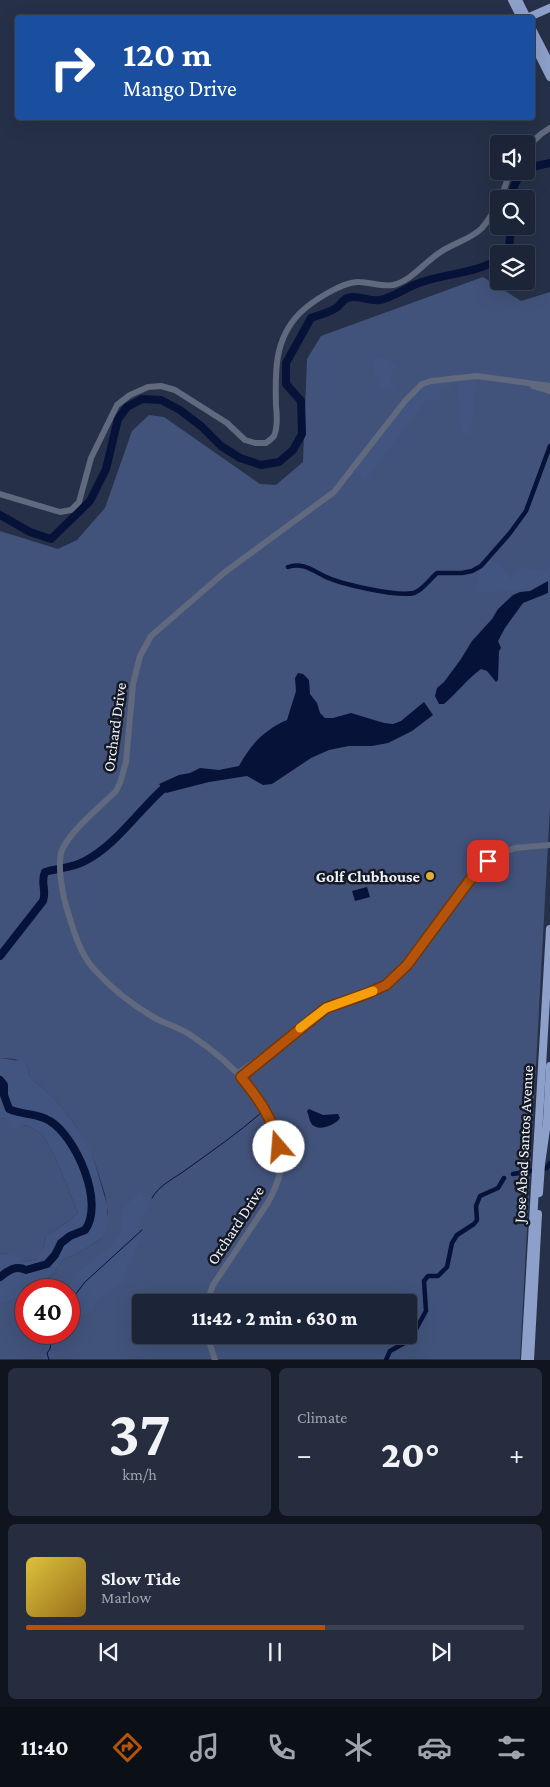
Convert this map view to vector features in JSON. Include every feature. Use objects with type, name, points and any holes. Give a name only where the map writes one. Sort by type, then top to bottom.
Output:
[{"type":"main road","points":[[512,0],[520,15]]},
{"type":"main road","points":[[518,0],[526,15]]},
{"type":"main road","points":[[534,15],[550,8]]},
{"type":"main road","points":[[535,35],[550,64]]},
{"type":"main road","points":[[535,47],[550,77]]},
{"type":"main road","name":"Jose Abad Santos Avenue","points":[[530,1360],[550,929]]},
{"type":"main road","name":"Jose Abad Santos Avenue","points":[[538,1164],[547,1122],[550,1066]]},
{"type":"main road","name":"Jose Abad Santos Avenue","points":[[525,1360],[538,1174]]},
{"type":"street","points":[[535,140],[550,128]]},
{"type":"street","points":[[0,494],[60,512],[71,510],[79,502],[91,458],[117,405],[130,395],[148,388],[161,386],[175,390],[227,423],[245,440],[255,443],[266,443],[274,437],[276,427],[275,382],[277,355],[284,333],[298,315],[314,300],[333,292],[344,284],[353,282],[389,286],[396,284],[412,275],[440,252],[460,243],[481,229],[490,216]]},
{"type":"street","name":"Orchard Drive","points":[[210,1294],[213,1285],[267,1204],[280,1176],[281,1158],[277,1135],[266,1111],[240,1075],[211,1050],[187,1033],[154,1017],[129,1001],[93,968],[80,950],[64,899],[60,860],[61,852],[66,843],[116,791],[120,783],[126,762],[133,684],[140,656],[151,636],[225,572],[334,492],[406,401],[422,384],[431,381],[483,376],[550,386]]},
{"type":"street","name":"Orchard Drive","points":[[483,376],[535,386],[550,391]]},
{"type":"street","points":[[240,1075],[263,1061],[275,1048],[326,1008],[386,985],[407,965],[481,867],[495,856],[515,848],[550,845]]},
{"type":"street","points":[[531,847],[550,850]]},
{"type":"street","points":[[210,1344],[216,1360]]},
{"type":"shaded area","points":[[483,277],[490,281],[490,290],[504,290],[521,301],[550,292],[550,807],[520,1359],[0,1359],[0,1304],[15,1299],[15,1344],[80,1344],[80,1279],[46,1279],[53,1274],[63,1260],[102,1238],[108,1213],[105,1194],[94,1160],[76,1126],[55,1099],[30,1077],[27,1066],[15,1059],[0,1058],[0,531],[58,549],[77,540],[105,508],[132,431],[149,415],[164,417],[260,484],[276,485],[303,462],[307,359],[321,336]]},
{"type":"shaded area","points":[[376,358],[385,358],[396,366],[388,378],[395,387],[393,389],[380,390],[379,376],[375,374],[372,364]]},
{"type":"shaded area","points":[[458,378],[476,381],[471,433],[461,434]]},
{"type":"shaded area","points":[[457,380],[447,388],[441,388],[439,400],[426,400],[365,480],[355,471],[415,390],[423,385]]},
{"type":"shaded area","points":[[490,560],[501,566],[512,580],[518,568],[547,571],[550,565],[550,583],[532,590],[475,592],[479,570]]},
{"type":"shaded area","points":[[548,581],[548,593],[523,603],[498,641],[501,648],[499,651],[498,680],[496,682],[487,671],[481,669],[444,704],[439,704],[435,696],[437,688],[444,682],[472,641],[492,619],[498,609],[513,595],[530,591]]},
{"type":"shaded area","points":[[298,673],[303,674],[309,680],[310,694],[317,703],[320,713],[325,718],[333,718],[351,713],[393,724],[401,721],[424,702],[433,715],[412,731],[388,743],[372,746],[349,746],[329,750],[311,758],[272,784],[263,785],[247,776],[209,782],[166,793],[159,784],[179,775],[190,773],[200,768],[219,770],[239,766],[259,738],[271,728],[287,720],[296,691],[295,678]]},
{"type":"shaded area","points":[[367,887],[370,897],[355,901],[352,891]]},
{"type":"shaded area","points":[[0,1058],[20,1061],[27,1066],[30,1077],[55,1099],[86,1142],[94,1160],[107,1205],[108,1224],[106,1233],[102,1238],[63,1260],[53,1274],[46,1279],[15,1279],[15,1300],[0,1304],[0,1254],[16,1255],[22,1262],[38,1259],[46,1236],[78,1213],[56,1159],[43,1135],[29,1126],[22,1125],[12,1130],[4,1117],[0,1119]]},
{"type":"shaded area","points":[[309,1109],[323,1115],[338,1114],[340,1118],[326,1127],[314,1126],[310,1122],[307,1111]]},
{"type":"shaded area","points":[[4,1117],[29,1126],[43,1135],[56,1159],[78,1213],[46,1236],[38,1259],[22,1262],[5,1253],[0,1254],[0,1119]]},
{"type":"shaded area","points":[[140,1192],[150,1203],[137,1230],[143,1235],[133,1254],[133,1262],[127,1267],[123,1281],[99,1297],[92,1309],[80,1316],[80,1279],[73,1279],[76,1274],[112,1246],[121,1231],[123,1209]]},
{"type":"shaded area","points":[[45,1344],[58,1344],[53,1351],[54,1359],[43,1359]]},
{"type":"waterway","points":[[535,166],[550,163]]},
{"type":"waterway","points":[[513,190],[517,180]]},
{"type":"waterway","points":[[509,245],[510,235]]},
{"type":"waterway","points":[[0,515],[30,532],[51,539],[90,501],[106,469],[118,419],[127,407],[142,399],[161,400],[180,410],[201,426],[221,446],[240,458],[261,465],[279,462],[293,450],[302,434],[301,401],[286,384],[286,363],[311,318],[333,310],[347,298],[356,297],[380,300],[428,280],[472,270],[490,263]]},
{"type":"waterway","points":[[288,567],[298,565],[342,583],[406,594],[414,593],[420,589],[437,573],[472,571],[481,566],[510,533],[526,511],[550,446]]},
{"type":"waterway","points":[[0,956],[43,901],[43,879],[45,872],[75,865],[97,854],[154,797],[164,788],[170,787]]},
{"type":"waterway","points":[[0,1080],[4,1085],[4,1095],[9,1109],[45,1118],[60,1129],[69,1141],[85,1171],[92,1204],[90,1218],[85,1230],[70,1236],[61,1243],[55,1255],[47,1264],[26,1270],[13,1269],[0,1277]]},
{"type":"waterway","points":[[152,1198],[163,1185],[225,1142],[261,1113]]},
{"type":"waterway","points":[[513,1174],[547,1168],[550,1163]]},
{"type":"waterway","points":[[386,1360],[390,1351],[410,1340],[426,1311],[424,1281],[428,1276],[438,1276],[447,1267],[452,1243],[457,1235],[477,1220],[476,1206],[480,1196],[498,1188],[504,1178]]},
{"type":"waterway","points":[[80,1289],[142,1230]]},
{"type":"waterway","points":[[49,1360],[47,1353],[51,1344]]},
{"type":"slow traffic","points":[[300,1028],[326,1008],[373,991]]},
{"type":"place","name":"Golf Clubhouse","points":[[430,876]]},
{"type":"route","points":[[279,1147],[277,1135],[266,1111],[241,1077],[326,1008],[386,985],[407,965],[475,873],[488,861]]}]
